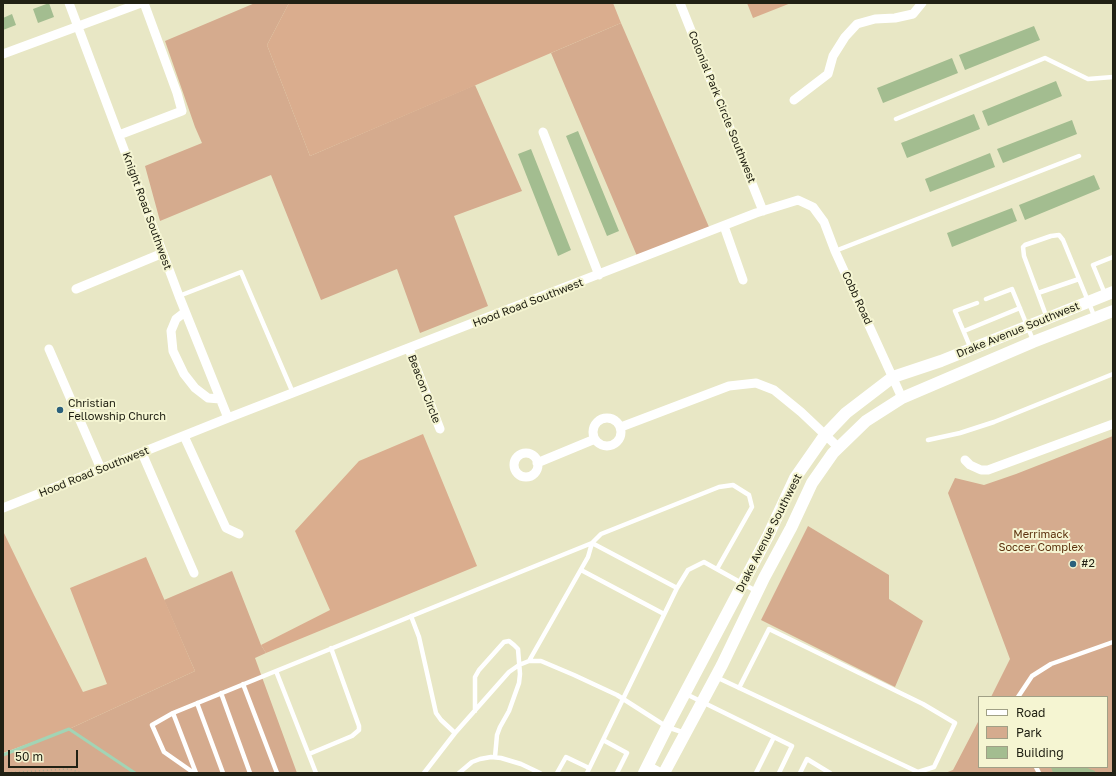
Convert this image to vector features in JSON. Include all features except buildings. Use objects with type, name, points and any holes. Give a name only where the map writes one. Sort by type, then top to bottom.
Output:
[{"type":"street","name":"Knight Road Southwest","points":[[69,3],[185,312],[228,418]]},
{"type":"street","points":[[3,54],[143,3],[177,93],[182,111],[119,135]]},
{"type":"street","name":"Colonial Park Circle Southwest","points":[[680,3],[763,211]]},
{"type":"street","points":[[794,100],[828,74],[833,56],[845,36],[857,24],[875,18],[895,18],[913,14],[922,3]]},
{"type":"street","points":[[543,132],[599,275]]},
{"type":"street","name":"Hood Road Southwest","points":[[3,508],[228,418],[763,211],[798,200],[813,207],[822,219]]},
{"type":"street","name":"Cobb Road","points":[[822,219],[902,398]]},
{"type":"street","points":[[724,226],[743,280]]},
{"type":"street","points":[[76,289],[163,254]]},
{"type":"street","name":"Drake Avenue Southwest","points":[[646,770],[666,727],[768,536],[795,478],[825,435],[846,413],[893,377],[941,361],[1109,294]]},
{"type":"street","name":"Drake Avenue Southwest","points":[[663,773],[686,734],[716,677],[812,483],[833,453],[866,421],[902,398],[1033,342],[1113,311]]},
{"type":"street","points":[[185,312],[176,319],[171,331],[173,351],[184,374],[194,388],[208,398],[220,399]]},
{"type":"street","name":"Beacon Circle","points":[[409,348],[440,429]]},
{"type":"street","points":[[48,349],[101,469]]},
{"type":"street","points":[[621,427],[729,386],[756,383],[774,390],[838,448]]},
{"type":"street","points":[[606,418],[615,420],[621,427],[622,432],[619,441],[611,446],[602,446],[595,439],[593,430],[602,419],[606,418]]},
{"type":"street","points":[[965,460],[970,465],[981,470],[988,470],[1113,424]]},
{"type":"street","points":[[184,436],[226,528],[239,534]]},
{"type":"street","points":[[537,463],[595,439]]},
{"type":"street","points":[[142,453],[194,573]]},
{"type":"street","points":[[646,770],[663,773]]},
{"type":"lane","points":[[896,118],[1045,58],[1088,80],[1113,76]]},
{"type":"lane","points":[[835,251],[1079,156]]},
{"type":"lane","points":[[1047,318],[1024,256],[1023,248],[1025,245],[1051,236],[1059,235],[1063,240],[1095,318]]},
{"type":"lane","points":[[1109,294],[1093,265],[1113,257]]},
{"type":"lane","points":[[179,296],[241,272],[293,393]]},
{"type":"lane","points":[[1038,294],[1079,279]]},
{"type":"lane","points":[[986,299],[1012,289],[1033,342]]},
{"type":"lane","points":[[971,349],[955,311],[977,303]]},
{"type":"lane","points":[[964,331],[1020,308]]},
{"type":"lane","points":[[928,440],[960,433],[994,422],[1113,374]]},
{"type":"lane","points":[[195,773],[164,752],[152,725],[172,712],[592,543],[601,534],[719,487],[733,485],[749,495],[752,507],[717,569]]},
{"type":"lane","points":[[530,661],[588,557],[592,543]]},
{"type":"lane","points":[[592,543],[677,588]]},
{"type":"lane","points":[[557,773],[566,756],[588,771],[664,614],[688,570],[704,562],[758,591]]},
{"type":"lane","points":[[581,570],[664,614]]},
{"type":"lane","points":[[411,616],[418,637],[436,713],[455,733]]},
{"type":"lane","points":[[716,677],[739,688],[918,772],[934,767],[955,723],[923,704],[768,629],[739,688]]},
{"type":"lane","points":[[475,711],[475,678],[478,670],[504,642],[514,644],[518,650],[520,674],[519,683],[509,711],[497,736],[495,757]]},
{"type":"lane","points":[[1019,696],[1032,676],[1051,664],[1113,642]]},
{"type":"lane","points":[[309,754],[352,736],[359,730],[359,726],[331,648]]},
{"type":"lane","points":[[424,773],[455,733],[509,672],[519,665],[530,661],[541,661],[588,682],[624,699],[666,727],[686,734]]},
{"type":"lane","points":[[276,671],[316,773]]},
{"type":"lane","points":[[243,684],[277,773]]},
{"type":"lane","points":[[221,693],[250,773]]},
{"type":"lane","points":[[684,693],[792,746],[779,773]]},
{"type":"lane","points":[[197,703],[223,773]]},
{"type":"lane","points":[[172,712],[195,773]]},
{"type":"lane","points":[[756,773],[774,737]]},
{"type":"lane","points":[[603,740],[627,753],[617,773]]},
{"type":"lane","points":[[459,773],[472,762],[480,758],[495,757],[521,764],[540,773]]},
{"type":"lane","points":[[800,773],[807,759],[830,773]]},
{"type":"path","points":[[3,773],[69,769],[82,773]]},
{"type":"green space","points":[[255,3],[289,3],[267,45],[310,156],[475,85],[522,191],[454,216],[488,306],[420,333],[397,269],[321,300],[271,175],[160,221],[145,166],[202,143],[165,41]]},
{"type":"green space","points":[[621,23],[709,227],[637,256],[551,53]]},
{"type":"green space","name":"Merrimack Soccer Complex","points":[[1113,436],[1113,773],[945,773],[953,770],[978,722],[978,768],[1108,768],[1108,696],[992,696],[1010,659],[948,493],[955,478],[984,485]]},
{"type":"green space","points":[[808,526],[889,575],[889,599],[923,621],[895,687],[761,620]]},
{"type":"green space","points":[[232,571],[261,645],[266,653],[255,658],[297,773],[3,773],[3,755],[69,729],[195,671],[164,600]]},
{"type":"shaded area","points":[[289,3],[613,3],[621,23],[310,156],[267,45]]},
{"type":"shaded area","points":[[747,3],[791,3],[753,18]]},
{"type":"shaded area","points":[[423,434],[477,566],[266,653],[261,645],[330,610],[295,531],[359,461]]},
{"type":"shaded area","points":[[3,531],[83,692],[107,684],[70,588],[146,557],[195,671],[69,729],[3,753]]},
{"type":"waterway","points":[[3,755],[69,729],[135,773]]},
{"type":"place","name":"Christian Fellowship Church","points":[[60,410]]},
{"type":"place","name":"#2","points":[[1073,564]]}]
